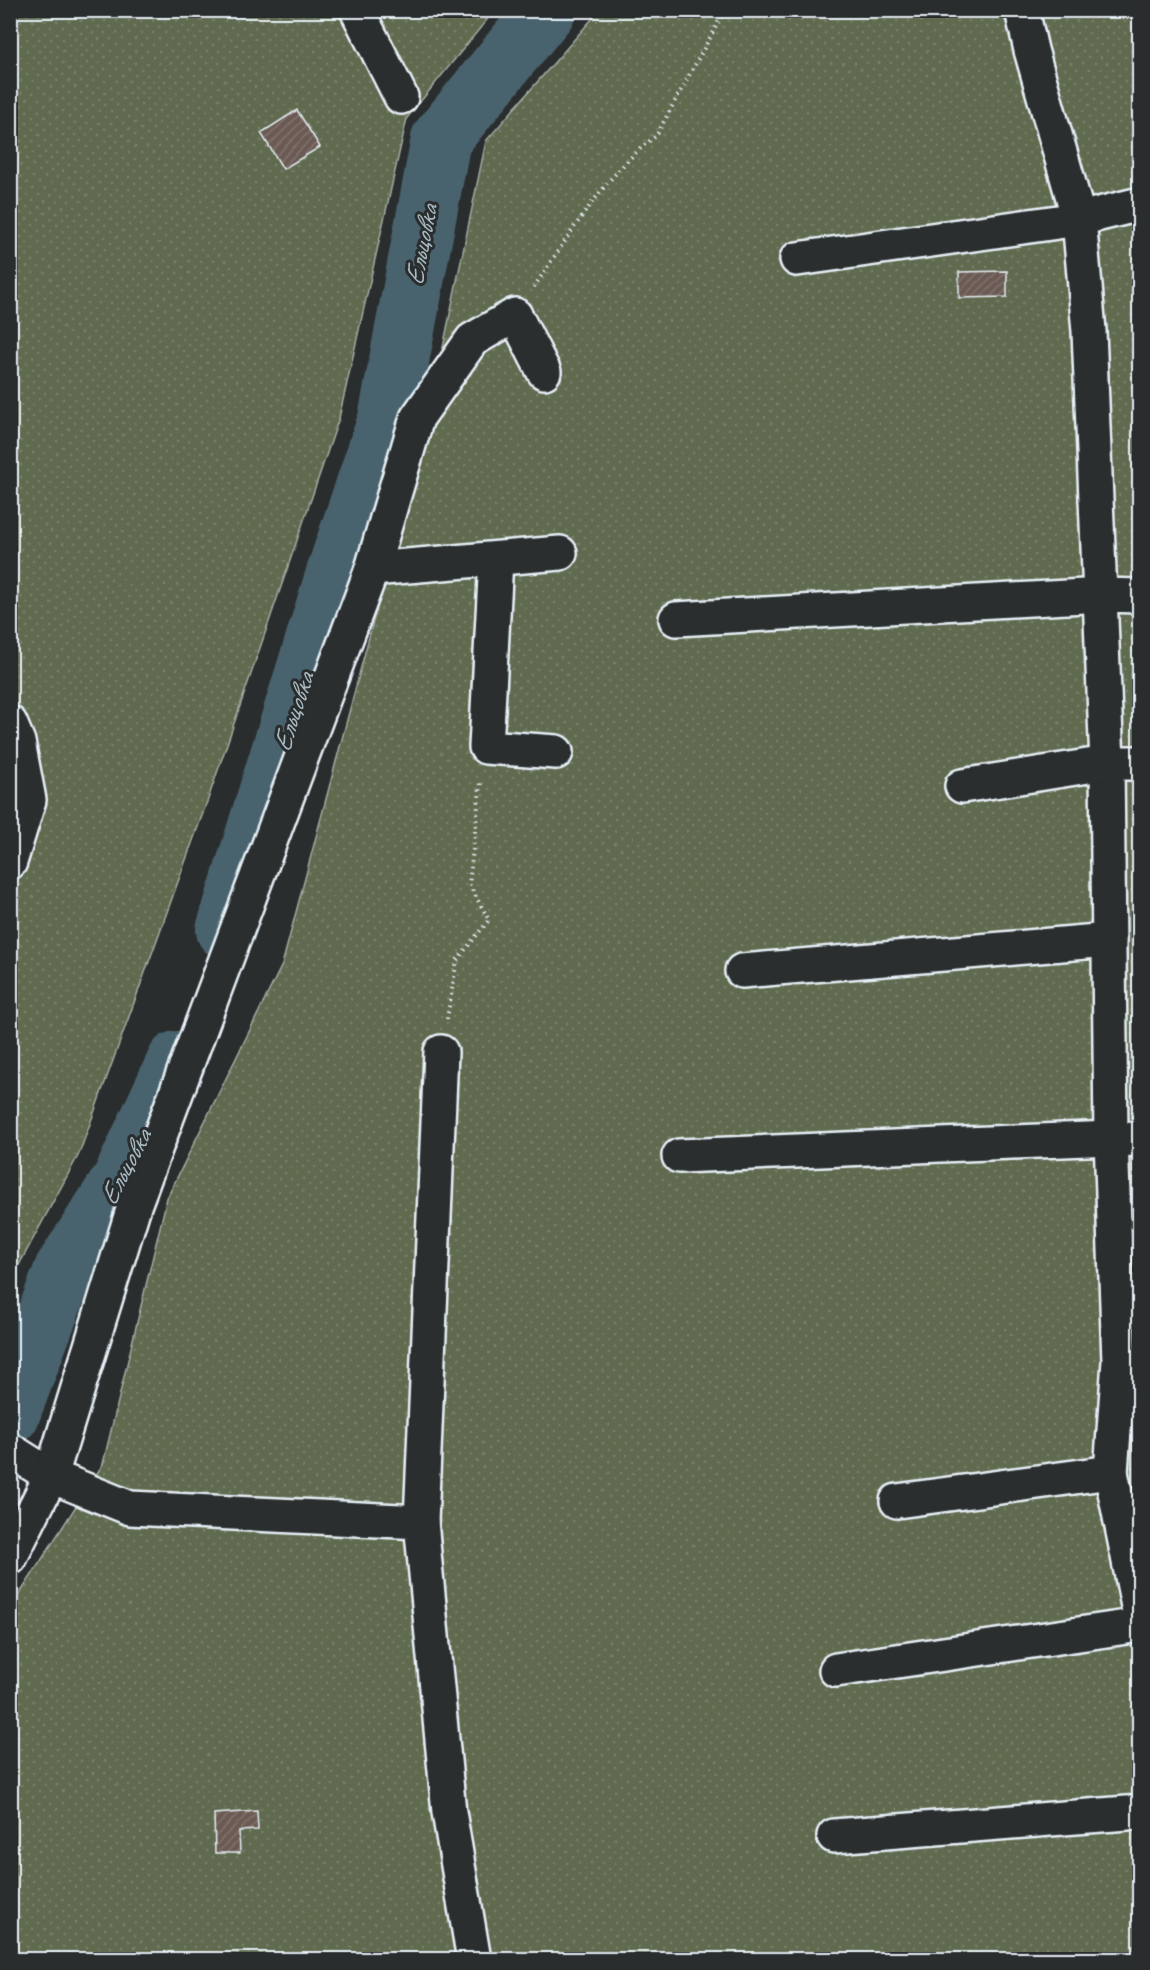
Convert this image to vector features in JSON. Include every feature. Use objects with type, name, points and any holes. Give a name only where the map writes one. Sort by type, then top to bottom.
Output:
[{"type":"street","points":[[357,10],[401,97]]},
{"type":"street","points":[[836,1670],[1139,1616],[1111,1472],[1130,1364],[1126,1139],[1109,940],[1102,595],[1089,331],[1079,219],[1031,50],[1022,10]]},
{"type":"street","points":[[797,259],[1079,219],[1140,204]]},
{"type":"street","points":[[10,1558],[51,1476],[135,1203],[372,568],[417,418],[472,340],[515,315],[544,372]]},
{"type":"street","points":[[372,568],[560,553]]},
{"type":"street","points":[[496,559],[486,747],[556,752]]},
{"type":"street","points":[[676,619],[1102,595],[1140,596]]},
{"type":"street","points":[[10,723],[18,742],[29,800],[10,862]]},
{"type":"street","points":[[962,786],[1107,763],[1140,763]]},
{"type":"street","points":[[742,971],[1109,940]]},
{"type":"street","points":[[441,1052],[421,1522],[449,1812],[474,1959]]},
{"type":"street","points":[[679,1156],[1126,1139]]},
{"type":"street","points":[[10,1450],[51,1476],[130,1508],[421,1522]]},
{"type":"street","points":[[897,1501],[1111,1472]]},
{"type":"street","points":[[834,1836],[1140,1812]]},
{"type":"path","points":[[515,315],[615,175],[638,149],[656,136],[724,10]]},
{"type":"path","points":[[441,1052],[457,960],[489,920],[469,885],[486,747]]},
{"type":"green space","points":[[11,11],[494,11],[407,118],[339,418],[207,802],[79,1154],[12,1278],[11,1292]]},
{"type":"green space","points":[[599,11],[1139,11],[1139,1959],[13,1959],[17,1944],[10,1778],[10,1609],[103,1464],[167,1198],[282,965],[433,396],[486,141]]},
{"type":"building","points":[[297,110],[320,147],[283,169],[261,133]]},
{"type":"building","points":[[1007,271],[1007,297],[959,298],[959,272]]},
{"type":"building","points":[[257,1811],[258,1830],[239,1831],[240,1853],[215,1853],[214,1814]]},
{"type":"waterway","name":"Ельцовка","points":[[226,930],[337,570],[388,419],[441,139],[546,10]]},
{"type":"waterway","name":"Ельцовка","points":[[10,1414],[64,1270],[122,1180],[177,1061]]}]
